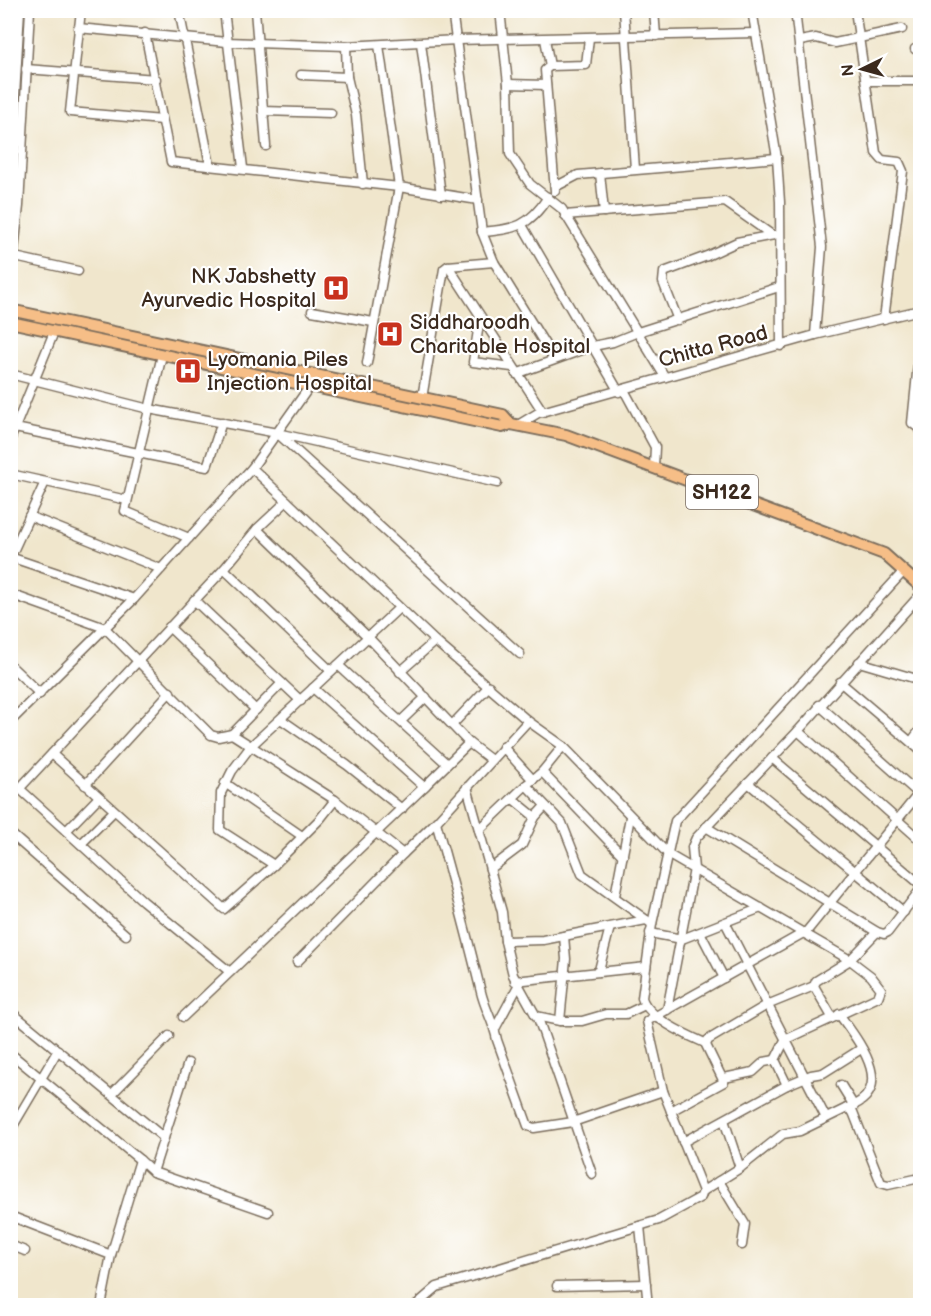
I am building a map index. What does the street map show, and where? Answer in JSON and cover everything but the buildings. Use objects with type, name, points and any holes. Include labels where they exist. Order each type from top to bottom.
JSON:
[{"type":"main road","points":[[10,310],[503,415],[514,424]]},
{"type":"main road","name":"SH122","points":[[10,322],[502,427],[514,424],[566,435],[654,466],[884,554],[903,572],[919,581]]},
{"type":"street","points":[[10,182],[14,42],[20,10]]},
{"type":"street","points":[[10,287],[15,257],[30,10]]},
{"type":"street","points":[[81,10],[72,72],[70,113],[162,120]]},
{"type":"street","points":[[179,10],[210,165]]},
{"type":"street","points":[[224,10],[243,168]]},
{"type":"street","points":[[255,10],[266,146]]},
{"type":"street","points":[[452,10],[482,232],[494,262],[554,359]]},
{"type":"street","points":[[500,10],[508,84],[509,150],[530,184],[551,199],[565,215],[665,377]]},
{"type":"street","points":[[624,10],[635,170]]},
{"type":"street","points":[[654,10],[656,36]]},
{"type":"street","points":[[752,10],[777,158],[776,235],[781,346]]},
{"type":"street","points":[[795,10],[822,247],[815,335]]},
{"type":"street","points":[[855,10],[876,153],[882,160],[899,162],[903,171],[885,319]]},
{"type":"street","points":[[78,28],[227,42],[346,46],[457,40],[627,38],[755,33]]},
{"type":"street","points":[[800,40],[816,38],[835,43],[902,29]]},
{"type":"street","points":[[145,33],[171,162],[243,168],[399,187],[478,200]]},
{"type":"street","points":[[482,232],[522,225],[551,199],[555,188],[545,70],[550,66],[586,65],[589,38]]},
{"type":"street","points":[[545,39],[550,66]]},
{"type":"street","points":[[421,43],[441,195]]},
{"type":"street","points":[[367,363],[399,187],[379,45]]},
{"type":"street","points":[[346,46],[347,77],[356,115],[363,184]]},
{"type":"street","points":[[26,69],[156,79]]},
{"type":"street","points":[[301,75],[347,77]]},
{"type":"street","points":[[866,81],[921,81]]},
{"type":"street","points":[[508,84],[546,85]]},
{"type":"street","points":[[263,111],[331,113]]},
{"type":"street","points":[[555,188],[578,175],[777,158]]},
{"type":"street","points":[[600,173],[604,212]]},
{"type":"street","points":[[565,215],[725,202],[776,235]]},
{"type":"street","points":[[522,225],[655,447],[654,466]]},
{"type":"street","points":[[678,320],[663,282],[664,272],[737,242],[776,235]]},
{"type":"street","points":[[15,257],[78,271]]},
{"type":"street","points":[[422,398],[443,272],[448,266],[494,262]]},
{"type":"street","points":[[448,266],[514,371],[543,411]]},
{"type":"street","points":[[480,318],[473,362],[514,371],[613,342],[779,287]]},
{"type":"street","name":"Chitta Road","points":[[514,424],[543,411],[815,335],[921,310]]},
{"type":"street","points":[[312,311],[374,322]]},
{"type":"street","points":[[10,440],[54,332]]},
{"type":"street","points":[[921,344],[912,423],[921,429]]},
{"type":"street","points":[[162,354],[125,511],[189,538]]},
{"type":"street","points":[[10,374],[149,409],[277,433],[497,483]]},
{"type":"street","points":[[11,722],[134,600],[252,468],[317,376]]},
{"type":"street","points":[[15,428],[207,467],[222,422]]},
{"type":"street","points":[[277,433],[520,654]]},
{"type":"street","points":[[252,468],[435,641],[528,721],[563,746],[669,855],[850,960],[872,976],[881,994],[785,1040],[776,1060],[787,1085]]},
{"type":"street","points":[[10,474],[128,500]]},
{"type":"street","points":[[45,482],[11,557],[134,600]]},
{"type":"street","points":[[19,789],[224,569],[256,529],[287,501]]},
{"type":"street","points":[[29,516],[161,569]]},
{"type":"street","points":[[256,529],[368,637],[469,743],[490,759]]},
{"type":"street","points":[[224,569],[334,668],[401,721],[447,764]]},
{"type":"street","points":[[671,1111],[722,1085],[724,1078],[705,1043],[674,1029],[645,1005],[642,998],[649,926],[669,855],[673,828],[679,816],[903,572]]},
{"type":"street","points":[[10,594],[105,628],[211,735],[216,737],[232,734],[282,683]]},
{"type":"street","points":[[667,1010],[694,869],[694,842],[921,595]]},
{"type":"street","points":[[194,600],[301,701]]},
{"type":"street","points":[[274,865],[220,830],[219,804],[225,783],[251,746],[282,720],[399,608]]},
{"type":"street","points":[[169,627],[256,710]]},
{"type":"street","points":[[400,672],[435,641]]},
{"type":"street","points":[[859,662],[921,680]]},
{"type":"street","points":[[10,665],[40,694]]},
{"type":"street","points":[[840,682],[921,750]]},
{"type":"street","points":[[452,725],[489,686]]},
{"type":"street","points":[[313,688],[424,787],[426,785]]},
{"type":"street","points":[[85,785],[170,692]]},
{"type":"street","points":[[401,721],[426,697]]},
{"type":"street","points":[[703,1191],[663,1091],[647,1021],[804,933],[920,794],[819,705]]},
{"type":"street","points":[[282,720],[347,765],[402,809]]},
{"type":"street","points":[[297,962],[436,822],[490,759],[528,721]]},
{"type":"street","points":[[911,742],[921,729]]},
{"type":"street","points":[[798,731],[921,840]]},
{"type":"street","points":[[232,734],[335,800],[403,854]]},
{"type":"street","points":[[183,1017],[378,833],[469,743]]},
{"type":"street","points":[[479,830],[542,772],[563,746]]},
{"type":"street","points":[[503,747],[545,806],[562,823],[582,874],[615,896],[649,926],[682,939],[701,934],[761,908]]},
{"type":"street","points":[[52,754],[113,812],[224,909],[274,865],[335,800]]},
{"type":"street","points":[[772,758],[921,884]]},
{"type":"street","points":[[542,772],[623,856]]},
{"type":"street","points":[[10,780],[143,901],[230,972]]},
{"type":"street","points":[[225,783],[302,836]]},
{"type":"street","points":[[748,783],[855,874],[904,912]]},
{"type":"street","points":[[468,787],[502,912],[505,941],[516,984],[538,1018],[556,1064],[573,1122],[592,1174]]},
{"type":"street","points":[[66,831],[98,798]]},
{"type":"street","points":[[513,799],[536,817]]},
{"type":"street","points":[[490,869],[522,845],[536,817],[545,806]]},
{"type":"street","points":[[81,844],[113,812]]},
{"type":"street","points":[[615,896],[630,817]]},
{"type":"street","points":[[436,822],[473,954],[481,993],[496,1028],[497,1040],[528,1126],[534,1128],[573,1122],[663,1091]]},
{"type":"street","points":[[706,827],[877,932],[884,934],[888,932],[921,890]]},
{"type":"street","points":[[10,833],[126,935]]},
{"type":"street","points":[[726,924],[826,1118]]},
{"type":"street","points":[[505,941],[564,936],[610,927],[649,926]]},
{"type":"street","points":[[599,970],[610,927]]},
{"type":"street","points":[[705,1043],[767,1005],[814,986],[816,981],[850,960],[877,932]]},
{"type":"street","points":[[701,934],[724,978]]},
{"type":"street","points":[[560,1021],[564,976],[564,936]]},
{"type":"street","points":[[516,984],[599,970],[646,968]]},
{"type":"street","points":[[496,1028],[516,984]]},
{"type":"street","points":[[415,1305],[440,1286],[671,1215],[701,1197],[703,1191],[740,1168],[783,1134],[800,1131],[866,1097],[873,1082],[873,1073],[860,1043],[835,1016],[814,986]]},
{"type":"street","points":[[538,1018],[582,1021],[609,1014],[621,1015],[645,1005]]},
{"type":"street","points":[[10,1011],[164,1138]]},
{"type":"street","points":[[112,1094],[169,1036]]},
{"type":"street","points":[[683,1142],[787,1085],[823,1073],[861,1049]]},
{"type":"street","points":[[10,1131],[40,1076],[58,1050]]},
{"type":"street","points":[[10,1053],[153,1172],[268,1212]]},
{"type":"street","points":[[724,1078],[753,1072],[762,1064],[776,1060]]},
{"type":"street","points":[[153,1172],[188,1063]]},
{"type":"street","points":[[841,1084],[881,1183],[888,1185],[921,1179]]},
{"type":"street","points":[[724,1119],[740,1168]]},
{"type":"street","points":[[101,1305],[111,1255],[140,1160]]},
{"type":"street","points":[[719,1181],[745,1224],[742,1245]]},
{"type":"street","points":[[10,1216],[111,1255]]},
{"type":"street","points":[[640,1226],[648,1305]]},
{"type":"street","points":[[10,1245],[25,1251]]},
{"type":"street","points":[[557,1286],[646,1284]]},
{"type":"place","name":"NK Jabshetty Ayurvedic Hospital","points":[[336,288]]},
{"type":"place","name":"Siddharoodh Charitable Hospital","points":[[390,334]]},
{"type":"place","name":"Lyomania Piles Injection Hospital","points":[[188,371]]}]
